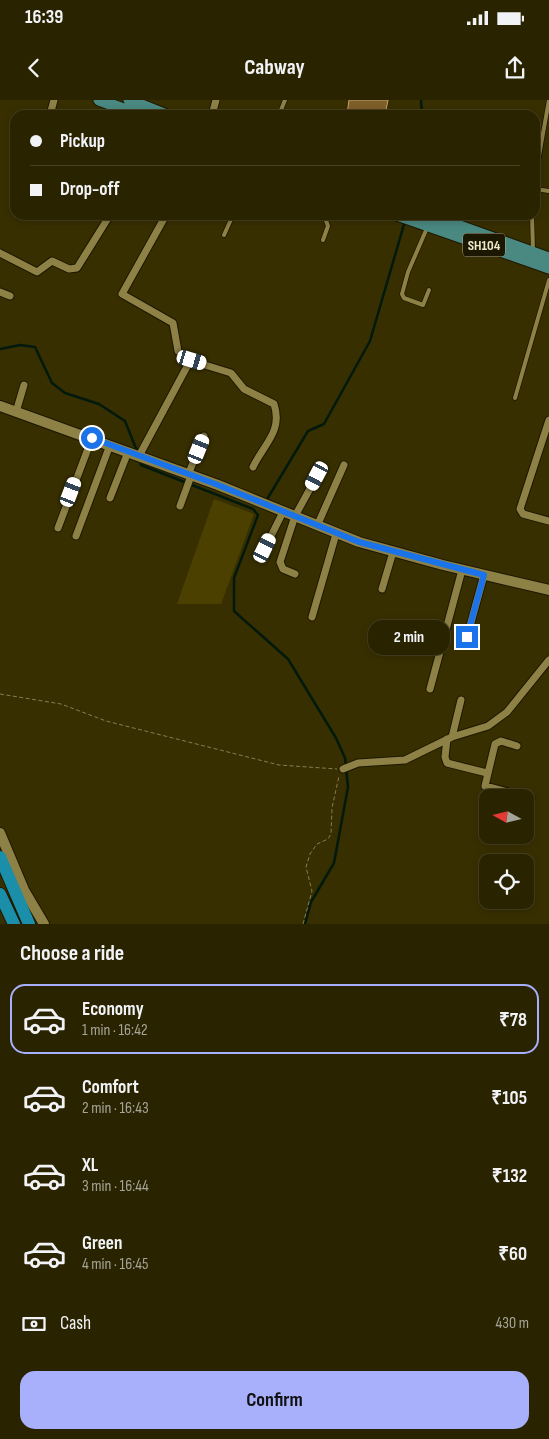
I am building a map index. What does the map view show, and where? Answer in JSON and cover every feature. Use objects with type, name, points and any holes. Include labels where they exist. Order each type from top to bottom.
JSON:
[{"type":"highway","points":[[0,857],[29,924]]},
{"type":"highway","points":[[0,894],[14,924]]},
{"type":"main road","points":[[99,100],[126,110]]},
{"type":"main road","points":[[130,100],[155,110]]},
{"type":"main road","name":"SH104","points":[[427,220],[549,258]]},
{"type":"main road","name":"SH104","points":[[427,220],[549,268]]},
{"type":"street","points":[[0,253],[36,272],[52,262],[69,269],[77,268],[107,220]]},
{"type":"street","points":[[163,220],[122,294],[173,323],[178,351]]},
{"type":"street","points":[[0,292],[10,296]]},
{"type":"street","points":[[110,498],[134,454],[192,360],[231,374],[244,389],[274,404],[278,421],[276,430],[252,467]]},
{"type":"street","points":[[16,412],[24,385]]},
{"type":"street","points":[[0,406],[92,438],[295,516],[336,534],[393,552],[549,590]]},
{"type":"street","points":[[549,420],[520,509],[523,514],[549,521]]},
{"type":"street","points":[[180,506],[189,475],[204,436]]},
{"type":"street","points":[[58,528],[92,438]]},
{"type":"street","points":[[76,536],[110,445]]},
{"type":"street","points":[[316,526],[344,465]]},
{"type":"street","points":[[295,574],[283,569],[280,562],[295,516],[317,476]]},
{"type":"street","points":[[265,548],[283,512]]},
{"type":"street","points":[[312,617],[336,534]]},
{"type":"street","points":[[382,589],[393,552]]},
{"type":"street","points":[[430,689],[462,570]]},
{"type":"street","points":[[467,637],[484,575]]},
{"type":"street","points":[[343,769],[358,763],[405,760],[450,738],[498,721],[549,660]]},
{"type":"street","points":[[461,700],[445,758],[447,763],[487,774]]},
{"type":"street","points":[[490,789],[486,788],[484,783],[498,742],[517,746]]},
{"type":"street","points":[[0,833],[24,890],[44,924]]},
{"type":"lane","points":[[540,155],[549,100]]},
{"type":"lane","points":[[224,235],[231,220]]},
{"type":"lane","points":[[323,240],[328,226],[326,220]]},
{"type":"lane","points":[[427,220],[402,294],[404,298],[423,305],[429,290]]},
{"type":"lane","points":[[532,220],[533,252]]},
{"type":"lane","points":[[515,398],[549,280]]},
{"type":"path","points":[[0,694],[61,704],[106,722],[279,765],[343,769],[336,783],[331,834],[313,848],[306,867],[312,891],[303,924]]},
{"type":"shaded area","points":[[214,499],[254,514],[221,604],[177,604]]},
{"type":"building","points":[[349,100],[388,100],[386,110],[348,110]]},
{"type":"waterway","points":[[421,100],[422,110]]},
{"type":"waterway","points":[[266,501],[308,431],[324,424],[370,341],[405,221]]},
{"type":"waterway","points":[[0,349],[20,345],[35,347],[52,383],[65,393],[99,404],[125,421],[137,451]]},
{"type":"waterway","points":[[140,461],[141,465],[253,509],[258,515],[234,578],[234,611],[288,659],[336,738],[345,758],[348,787],[334,863],[311,902],[305,924]]},
{"type":"route","points":[[92,438],[218,485],[359,542],[484,575],[467,637]]}]
